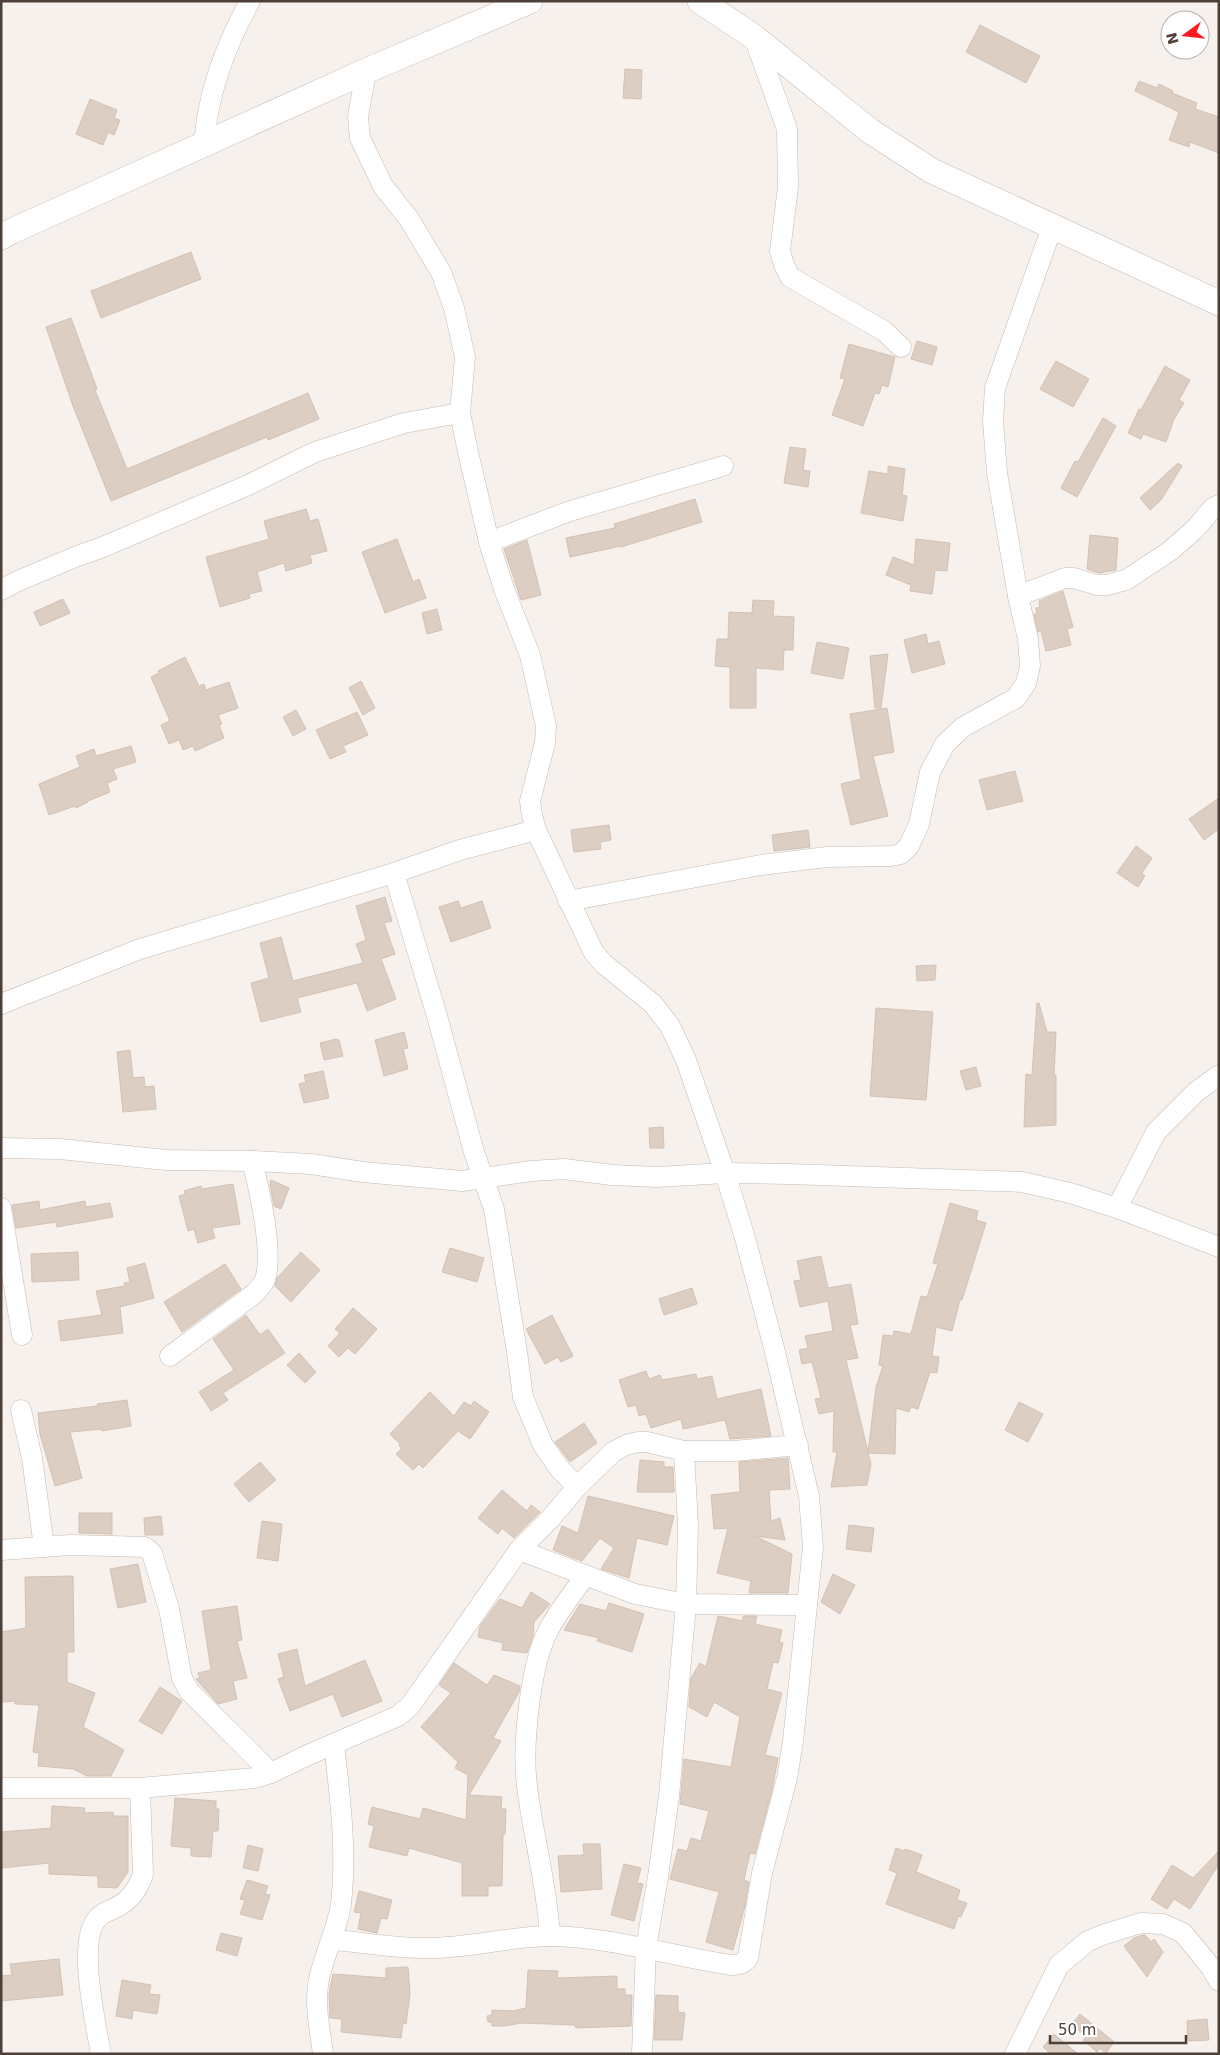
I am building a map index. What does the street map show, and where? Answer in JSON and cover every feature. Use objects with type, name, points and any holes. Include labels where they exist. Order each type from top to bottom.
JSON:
[{"type":"street","points":[[204,144],[206,118],[213,85],[234,31],[250,1]]},
{"type":"street","points":[[1,237],[366,71],[530,1]]},
{"type":"street","points":[[700,1],[754,37],[870,130],[932,171],[1219,303]]},
{"type":"street","points":[[754,37],[787,129],[788,187],[780,251],[784,265],[790,277],[884,331],[901,347]]},
{"type":"street","points":[[332,1940],[400,1948],[430,1948],[460,1947],[550,1936],[646,1948],[731,1965],[739,1965],[748,1958],[762,1874],[786,1778],[792,1741],[812,1547],[808,1496],[798,1445],[748,1247],[686,1060],[670,1026],[653,1004],[604,964],[594,953],[536,830],[530,801],[546,743],[546,726],[530,655],[504,589],[489,542],[460,413],[465,357],[454,308],[441,272],[409,219],[383,186],[360,138],[358,117],[366,71]]},
{"type":"street","points":[[568,901],[761,865],[827,857],[891,856],[900,854],[909,846],[919,824],[930,772],[945,744],[963,727],[1016,698],[1026,683],[1030,657],[997,473],[994,421],[995,388],[1052,227]]},
{"type":"street","points":[[1,590],[18,581],[246,486],[315,452],[404,423],[460,413]]},
{"type":"street","points":[[489,542],[570,511],[723,466]]},
{"type":"street","points":[[1018,596],[1065,578],[1074,578],[1097,585],[1107,585],[1126,580],[1170,551],[1195,529],[1213,508],[1219,505]]},
{"type":"street","points":[[1,1004],[140,949],[394,873],[460,850],[536,830]]},
{"type":"street","points":[[394,873],[437,1016],[474,1152],[494,1209],[523,1397],[534,1427],[543,1444],[559,1468],[577,1487]]},
{"type":"street","points":[[1118,1208],[1156,1132],[1196,1092],[1219,1075]]},
{"type":"street","points":[[1,1148],[60,1149],[166,1160],[311,1164],[363,1172],[462,1181],[531,1171],[564,1169],[612,1175],[657,1177],[725,1174],[1022,1182],[1070,1193],[1118,1208],[1219,1247]]},
{"type":"street","points":[[170,1356],[254,1294],[264,1281],[266,1241],[252,1161]]},
{"type":"street","points":[[1,1208],[22,1335]]},
{"type":"street","points":[[21,1410],[34,1467],[44,1547]]},
{"type":"street","points":[[1,1788],[140,1788],[232,1781],[255,1778],[272,1773],[398,1716],[410,1706],[519,1550],[550,1519],[577,1487],[613,1452],[626,1445],[638,1442],[647,1442],[684,1451],[734,1451],[798,1445]]},
{"type":"street","points":[[642,2054],[646,1948],[669,1796],[686,1604],[688,1526],[684,1451]]},
{"type":"street","points":[[1,1550],[70,1545],[145,1547],[152,1553],[169,1609],[182,1678],[188,1691],[272,1773]]},
{"type":"street","points":[[519,1550],[635,1594],[686,1604],[807,1605]]},
{"type":"street","points":[[550,1936],[548,1903],[527,1786],[525,1748],[539,1657],[548,1630],[564,1604],[586,1575]]},
{"type":"street","points":[[323,2054],[317,2006],[318,1985],[340,1906],[344,1866],[341,1802],[334,1744]]},
{"type":"street","points":[[98,2054],[101,2054],[90,1992],[88,1946],[92,1927],[97,1918],[123,1904],[139,1887],[143,1874],[140,1788]]},
{"type":"street","points":[[1014,2054],[1059,1965],[1088,1941],[1105,1934],[1141,1923],[1163,1924],[1183,1933],[1210,1966],[1219,1981]]},
{"type":"building","points":[[980,25],[1040,56],[1026,83],[966,52]]},
{"type":"building","points":[[625,69],[642,70],[641,99],[623,98]]},
{"type":"building","points":[[1139,81],[1157,88],[1159,84],[1173,91],[1172,93],[1197,103],[1195,109],[1219,117],[1219,153],[1190,142],[1189,147],[1169,140],[1179,112],[1135,91]]},
{"type":"building","points":[[90,99],[117,110],[114,118],[120,120],[114,135],[108,132],[103,145],[76,134]]},
{"type":"building","points":[[191,252],[201,279],[101,318],[91,291]]},
{"type":"building","points":[[71,318],[97,389],[95,390],[127,469],[308,393],[319,419],[268,440],[267,437],[111,501],[73,406],[46,327]]},
{"type":"building","points":[[917,341],[937,347],[932,365],[911,359]]},
{"type":"building","points":[[849,344],[895,357],[888,387],[882,385],[879,394],[875,393],[863,426],[832,415],[845,379],[840,378]]},
{"type":"building","points":[[1056,361],[1089,379],[1073,407],[1040,389]]},
{"type":"building","points":[[1165,366],[1190,380],[1179,400],[1184,403],[1174,419],[1166,442],[1143,434],[1141,439],[1128,433],[1139,409],[1141,410]]},
{"type":"building","points":[[1103,418],[1116,426],[1077,497],[1061,488],[1075,461],[1078,462]]},
{"type":"building","points":[[790,447],[806,449],[803,470],[810,471],[808,487],[784,483]]},
{"type":"building","points":[[1178,463],[1182,466],[1161,500],[1150,510],[1140,498]]},
{"type":"building","points":[[888,466],[905,469],[902,495],[907,496],[903,521],[861,513],[869,471],[888,474]]},
{"type":"building","points":[[695,499],[702,522],[621,547],[570,557],[566,538],[615,528],[614,524]]},
{"type":"building","points":[[306,509],[310,521],[318,519],[327,551],[310,555],[312,563],[286,571],[284,563],[257,572],[262,591],[249,594],[250,598],[220,607],[206,557],[269,539],[264,521]]},
{"type":"building","points":[[1090,535],[1118,538],[1116,570],[1099,573],[1087,569]]},
{"type":"building","points":[[397,539],[413,582],[419,579],[426,598],[385,613],[362,552]]},
{"type":"building","points":[[916,539],[950,543],[947,571],[935,570],[932,594],[910,591],[911,585],[886,575],[893,557],[914,565]]},
{"type":"building","points":[[527,540],[541,595],[521,600],[504,549]]},
{"type":"building","points":[[1063,591],[1073,627],[1067,629],[1071,645],[1046,651],[1041,631],[1038,632],[1034,614],[1037,614],[1036,608],[1040,607],[1039,601]]},
{"type":"building","points":[[63,599],[70,613],[40,626],[34,612]]},
{"type":"building","points":[[753,600],[774,601],[773,616],[794,617],[793,650],[784,650],[783,670],[756,668],[756,708],[730,708],[730,667],[715,666],[717,639],[728,639],[729,612],[752,613]]},
{"type":"building","points":[[437,609],[442,630],[427,634],[422,613]]},
{"type":"building","points":[[926,634],[928,644],[939,641],[945,664],[912,673],[904,640]]},
{"type":"building","points":[[817,642],[849,648],[843,679],[811,673]]},
{"type":"building","points":[[888,654],[881,708],[875,708],[870,656]]},
{"type":"building","points":[[185,657],[199,686],[204,684],[206,690],[229,682],[238,708],[218,715],[222,724],[219,725],[224,738],[195,751],[193,746],[183,750],[179,740],[169,744],[161,725],[170,721],[151,677],[159,673],[158,671]]},
{"type":"building","points":[[361,681],[375,708],[363,715],[349,688]]},
{"type":"building","points":[[887,708],[894,752],[873,756],[888,816],[851,825],[841,784],[861,779],[850,714]]},
{"type":"building","points":[[296,710],[306,729],[293,736],[283,717]]},
{"type":"building","points":[[357,712],[368,735],[343,746],[346,752],[330,759],[316,730]]},
{"type":"building","points":[[131,746],[136,762],[113,769],[117,779],[107,783],[110,792],[76,808],[75,806],[49,815],[39,784],[80,767],[76,756],[94,749],[96,756]]},
{"type":"building","points":[[1015,771],[1023,801],[987,810],[979,780]]},
{"type":"building","points":[[1219,798],[1219,829],[1204,840],[1189,819]]},
{"type":"building","points":[[609,825],[611,840],[600,842],[601,849],[574,852],[571,830]]},
{"type":"building","points":[[808,830],[810,847],[774,851],[772,835]]},
{"type":"building","points":[[1136,846],[1152,858],[1142,873],[1145,876],[1138,887],[1117,873]]},
{"type":"building","points":[[385,897],[392,921],[384,923],[395,954],[381,959],[396,999],[367,1011],[357,983],[297,998],[301,1012],[261,1022],[251,983],[269,978],[260,943],[281,937],[293,981],[363,963],[356,944],[366,940],[356,906]]},
{"type":"building","points":[[458,901],[461,908],[482,901],[491,928],[451,942],[439,907]]},
{"type":"building","points":[[936,965],[935,980],[917,981],[916,966]]},
{"type":"building","points":[[1037,1003],[1039,1003],[1047,1032],[1056,1032],[1054,1075],[1056,1075],[1056,1125],[1024,1127],[1026,1074],[1032,1075]]},
{"type":"building","points":[[876,1008],[933,1012],[926,1100],[870,1096]]},
{"type":"building","points":[[404,1032],[408,1048],[403,1049],[408,1069],[384,1076],[375,1040]]},
{"type":"building","points":[[339,1040],[343,1056],[324,1060],[320,1043]]},
{"type":"building","points":[[130,1050],[133,1078],[144,1077],[145,1087],[154,1086],[156,1109],[123,1112],[117,1052]]},
{"type":"building","points":[[976,1067],[981,1086],[966,1090],[960,1071]]},
{"type":"building","points":[[323,1071],[329,1098],[304,1103],[299,1084],[306,1082],[304,1075]]},
{"type":"building","points":[[663,1127],[664,1148],[650,1148],[649,1128]]},
{"type":"building","points":[[271,1180],[289,1188],[281,1209],[274,1206]]},
{"type":"building","points":[[233,1184],[240,1224],[212,1228],[215,1238],[198,1243],[194,1229],[188,1231],[179,1196],[185,1194],[184,1191],[201,1186],[202,1189]]},
{"type":"building","points":[[39,1201],[40,1210],[85,1201],[86,1207],[110,1203],[113,1217],[57,1227],[56,1222],[16,1228],[12,1205]]},
{"type":"building","points":[[950,1203],[978,1211],[976,1220],[986,1223],[962,1300],[960,1300],[952,1331],[936,1327],[932,1356],[939,1357],[937,1373],[930,1372],[918,1409],[911,1407],[909,1412],[896,1408],[895,1454],[868,1453],[871,1464],[867,1485],[831,1487],[837,1452],[833,1452],[834,1411],[819,1414],[815,1399],[821,1398],[812,1362],[802,1364],[799,1350],[808,1348],[805,1336],[833,1331],[828,1301],[800,1307],[794,1281],[801,1280],[797,1261],[821,1256],[828,1288],[851,1284],[858,1324],[850,1325],[858,1358],[846,1360],[868,1452],[876,1387],[883,1366],[879,1365],[883,1335],[893,1336],[894,1331],[911,1334],[921,1296],[927,1297],[938,1264],[933,1263]]},
{"type":"building","points":[[450,1248],[484,1258],[477,1282],[442,1272]]},
{"type":"building","points":[[78,1252],[79,1280],[32,1282],[31,1254]]},
{"type":"building","points":[[301,1252],[320,1270],[291,1302],[275,1286],[277,1278]]},
{"type":"building","points":[[145,1263],[154,1298],[120,1307],[123,1333],[61,1341],[58,1321],[102,1315],[96,1291],[125,1286],[124,1283],[130,1282],[127,1268]]},
{"type":"building","points":[[225,1264],[241,1289],[182,1332],[164,1302]]},
{"type":"building","points":[[692,1288],[697,1304],[664,1315],[659,1299]]},
{"type":"building","points":[[353,1308],[377,1329],[355,1354],[348,1348],[339,1357],[328,1346],[340,1333],[335,1329]]},
{"type":"building","points":[[246,1315],[260,1335],[268,1329],[285,1353],[223,1393],[228,1400],[211,1411],[199,1392],[234,1370],[213,1339]]},
{"type":"building","points":[[552,1315],[573,1356],[561,1362],[558,1357],[545,1364],[526,1329]]},
{"type":"building","points":[[299,1353],[316,1372],[305,1383],[287,1365]]},
{"type":"building","points":[[646,1371],[649,1379],[660,1375],[662,1380],[696,1374],[697,1379],[712,1376],[717,1399],[761,1389],[771,1436],[730,1439],[725,1420],[683,1429],[681,1419],[651,1428],[646,1414],[639,1416],[636,1405],[628,1407],[619,1380]]},
{"type":"building","points":[[430,1392],[454,1416],[464,1402],[471,1406],[474,1401],[489,1412],[470,1439],[458,1431],[423,1468],[419,1464],[413,1470],[396,1454],[402,1448],[390,1434]]},
{"type":"building","points":[[127,1400],[131,1426],[102,1431],[102,1429],[70,1432],[82,1478],[55,1486],[40,1434],[38,1413],[98,1406],[97,1404]]},
{"type":"building","points":[[1019,1402],[1043,1414],[1028,1442],[1005,1430]]},
{"type":"building","points":[[584,1423],[597,1443],[570,1462],[555,1442]]},
{"type":"building","points":[[788,1458],[790,1489],[769,1490],[771,1521],[780,1518],[785,1540],[755,1536],[792,1554],[788,1593],[749,1593],[751,1581],[717,1573],[728,1528],[714,1529],[711,1495],[740,1492],[739,1462]]},
{"type":"building","points":[[640,1460],[664,1462],[664,1467],[673,1467],[674,1492],[637,1492]]},
{"type":"building","points":[[260,1462],[276,1480],[249,1502],[234,1484]]},
{"type":"building","points":[[502,1490],[527,1511],[531,1505],[540,1512],[514,1538],[502,1528],[498,1534],[478,1518]]},
{"type":"building","points":[[588,1496],[674,1516],[667,1545],[637,1538],[629,1578],[601,1569],[614,1548],[600,1538],[582,1561],[553,1550],[562,1526],[578,1533]]},
{"type":"building","points":[[79,1513],[112,1513],[112,1534],[79,1533]]},
{"type":"building","points":[[161,1516],[163,1535],[145,1535],[144,1518]]},
{"type":"building","points":[[262,1521],[282,1524],[278,1561],[257,1558]]},
{"type":"building","points":[[849,1525],[874,1528],[871,1552],[846,1549]]},
{"type":"building","points":[[138,1564],[146,1602],[118,1608],[110,1569]]},
{"type":"building","points":[[833,1574],[855,1585],[840,1614],[821,1602]]},
{"type":"building","points":[[73,1576],[74,1652],[67,1652],[67,1682],[95,1693],[83,1727],[124,1750],[111,1776],[87,1776],[73,1769],[38,1766],[39,1753],[33,1752],[39,1705],[15,1704],[15,1701],[1,1702],[1,1632],[26,1628],[25,1577]]},
{"type":"building","points":[[531,1592],[550,1604],[534,1622],[533,1636],[527,1653],[502,1650],[503,1643],[478,1637],[480,1626],[500,1599],[522,1608]]},
{"type":"building","points":[[609,1603],[644,1614],[632,1652],[597,1641],[599,1638],[564,1630],[580,1604],[606,1611]]},
{"type":"building","points":[[237,1606],[242,1640],[237,1641],[247,1678],[233,1681],[237,1699],[218,1704],[196,1679],[200,1678],[198,1673],[211,1670],[202,1611]]},
{"type":"building","points":[[718,1616],[743,1621],[743,1616],[757,1616],[755,1624],[782,1630],[779,1642],[783,1643],[778,1663],[773,1662],[767,1689],[782,1693],[765,1755],[778,1758],[772,1790],[755,1854],[750,1853],[744,1880],[749,1882],[745,1906],[733,1950],[706,1942],[719,1892],[670,1879],[678,1849],[687,1851],[691,1838],[701,1841],[709,1811],[680,1804],[684,1759],[731,1767],[740,1717],[714,1702],[707,1717],[689,1707],[691,1678],[700,1663],[706,1667]]},
{"type":"building","points":[[297,1649],[305,1686],[365,1660],[382,1701],[342,1717],[333,1694],[290,1711],[278,1679],[284,1677],[278,1654]]},
{"type":"building","points":[[454,1663],[487,1685],[494,1675],[520,1686],[519,1692],[493,1738],[501,1741],[469,1795],[502,1797],[501,1809],[506,1809],[505,1834],[503,1834],[502,1886],[488,1886],[488,1896],[462,1896],[462,1863],[409,1848],[407,1856],[369,1847],[374,1826],[368,1824],[372,1807],[420,1819],[423,1808],[466,1820],[468,1775],[455,1768],[458,1762],[421,1727],[451,1693],[439,1685]]},
{"type":"building","points":[[160,1687],[182,1701],[162,1734],[139,1721]]},
{"type":"building","points":[[175,1798],[216,1801],[216,1809],[219,1809],[218,1831],[213,1831],[211,1857],[191,1856],[191,1848],[171,1846]]},
{"type":"building","points":[[52,1806],[85,1808],[84,1813],[113,1812],[113,1816],[128,1816],[128,1872],[117,1888],[98,1887],[98,1876],[49,1874],[49,1863],[1,1868],[1,1832],[51,1828]]},
{"type":"building","points":[[583,1844],[600,1844],[602,1889],[561,1892],[558,1856],[584,1855]]},
{"type":"building","points":[[248,1845],[263,1849],[258,1871],[243,1868]]},
{"type":"building","points":[[896,1848],[922,1855],[916,1872],[960,1890],[957,1900],[967,1903],[961,1917],[958,1916],[954,1929],[886,1904],[897,1873],[889,1870]]},
{"type":"building","points":[[1218,1852],[1219,1864],[1190,1909],[1174,1899],[1167,1909],[1151,1899],[1172,1865],[1193,1878]]},
{"type":"building","points":[[624,1864],[641,1868],[637,1883],[643,1884],[634,1921],[611,1915]]},
{"type":"building","points":[[247,1880],[268,1886],[265,1894],[270,1895],[262,1920],[240,1914],[245,1900],[240,1899]]},
{"type":"building","points":[[359,1891],[392,1900],[387,1919],[381,1918],[377,1933],[358,1929],[361,1913],[354,1912]]},
{"type":"building","points":[[221,1933],[242,1938],[237,1956],[216,1950]]},
{"type":"building","points":[[1143,1935],[1151,1942],[1154,1939],[1163,1952],[1147,1977],[1124,1946],[1134,1938]]},
{"type":"building","points":[[59,1959],[63,1995],[1,2001],[1,1976],[12,1975],[10,1964]]},
{"type":"building","points":[[408,1967],[410,1994],[406,2024],[403,2023],[401,2038],[341,2032],[342,2019],[330,2018],[329,1994],[333,1974],[386,1978],[386,1968]]},
{"type":"building","points":[[528,1970],[558,1971],[557,1978],[617,1976],[617,1989],[625,1989],[625,1995],[632,1995],[631,2026],[576,2028],[575,2025],[522,2023],[492,2026],[492,2022],[488,2022],[487,2016],[492,2015],[492,2010],[513,2011],[526,2008]]},
{"type":"building","points":[[122,1980],[151,1985],[149,1994],[160,1995],[157,2014],[133,2010],[132,2019],[116,2016]]},
{"type":"building","points":[[656,1995],[678,1996],[678,2012],[685,2013],[682,2040],[654,2040]]},
{"type":"building","points":[[1080,2014],[1114,2042],[1106,2053],[1100,2048],[1097,2052],[1083,2040],[1086,2037],[1072,2024]]},
{"type":"building","points":[[1207,2019],[1209,2040],[1188,2041],[1187,2021]]},
{"type":"building","points":[[1054,2034],[1078,2054],[1051,2054],[1043,2047]]}]
